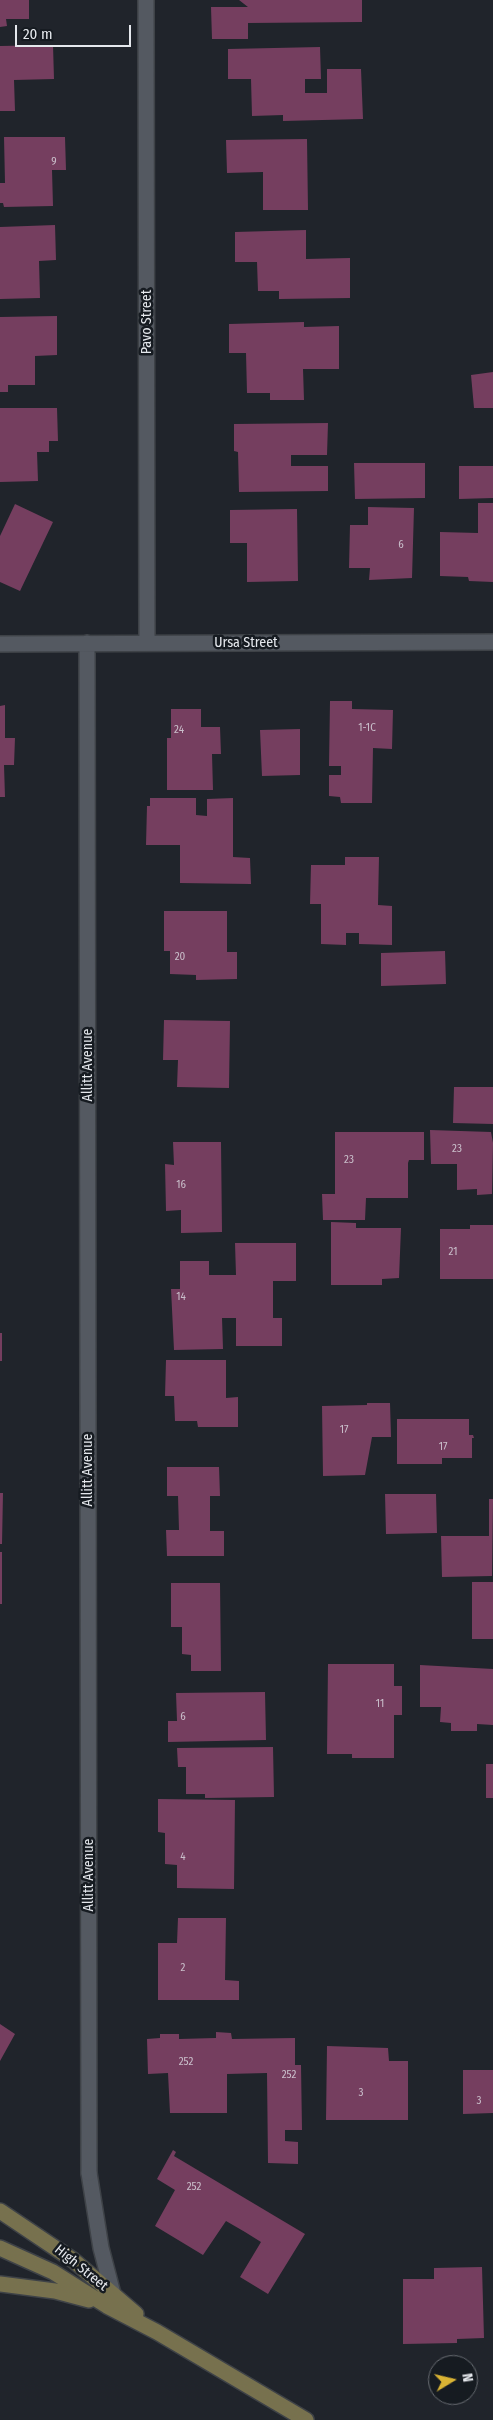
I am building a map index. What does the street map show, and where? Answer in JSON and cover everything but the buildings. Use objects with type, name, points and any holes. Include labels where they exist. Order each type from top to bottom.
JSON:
[{"type":"street","name":"Pavo Street","points":[[146,0],[147,643]]},
{"type":"street","name":"Ursa Street","points":[[0,644],[493,642]]},
{"type":"street","name":"Allitt Avenue","points":[[87,643],[89,2174],[110,2300]]},
{"type":"street","name":"High Street","points":[[0,2211],[73,2260],[110,2300]]},
{"type":"street","name":"High Street","points":[[0,2248],[110,2300],[157,2332],[306,2420]]},
{"type":"street","name":"High Street","points":[[0,2284],[110,2300]]}]
